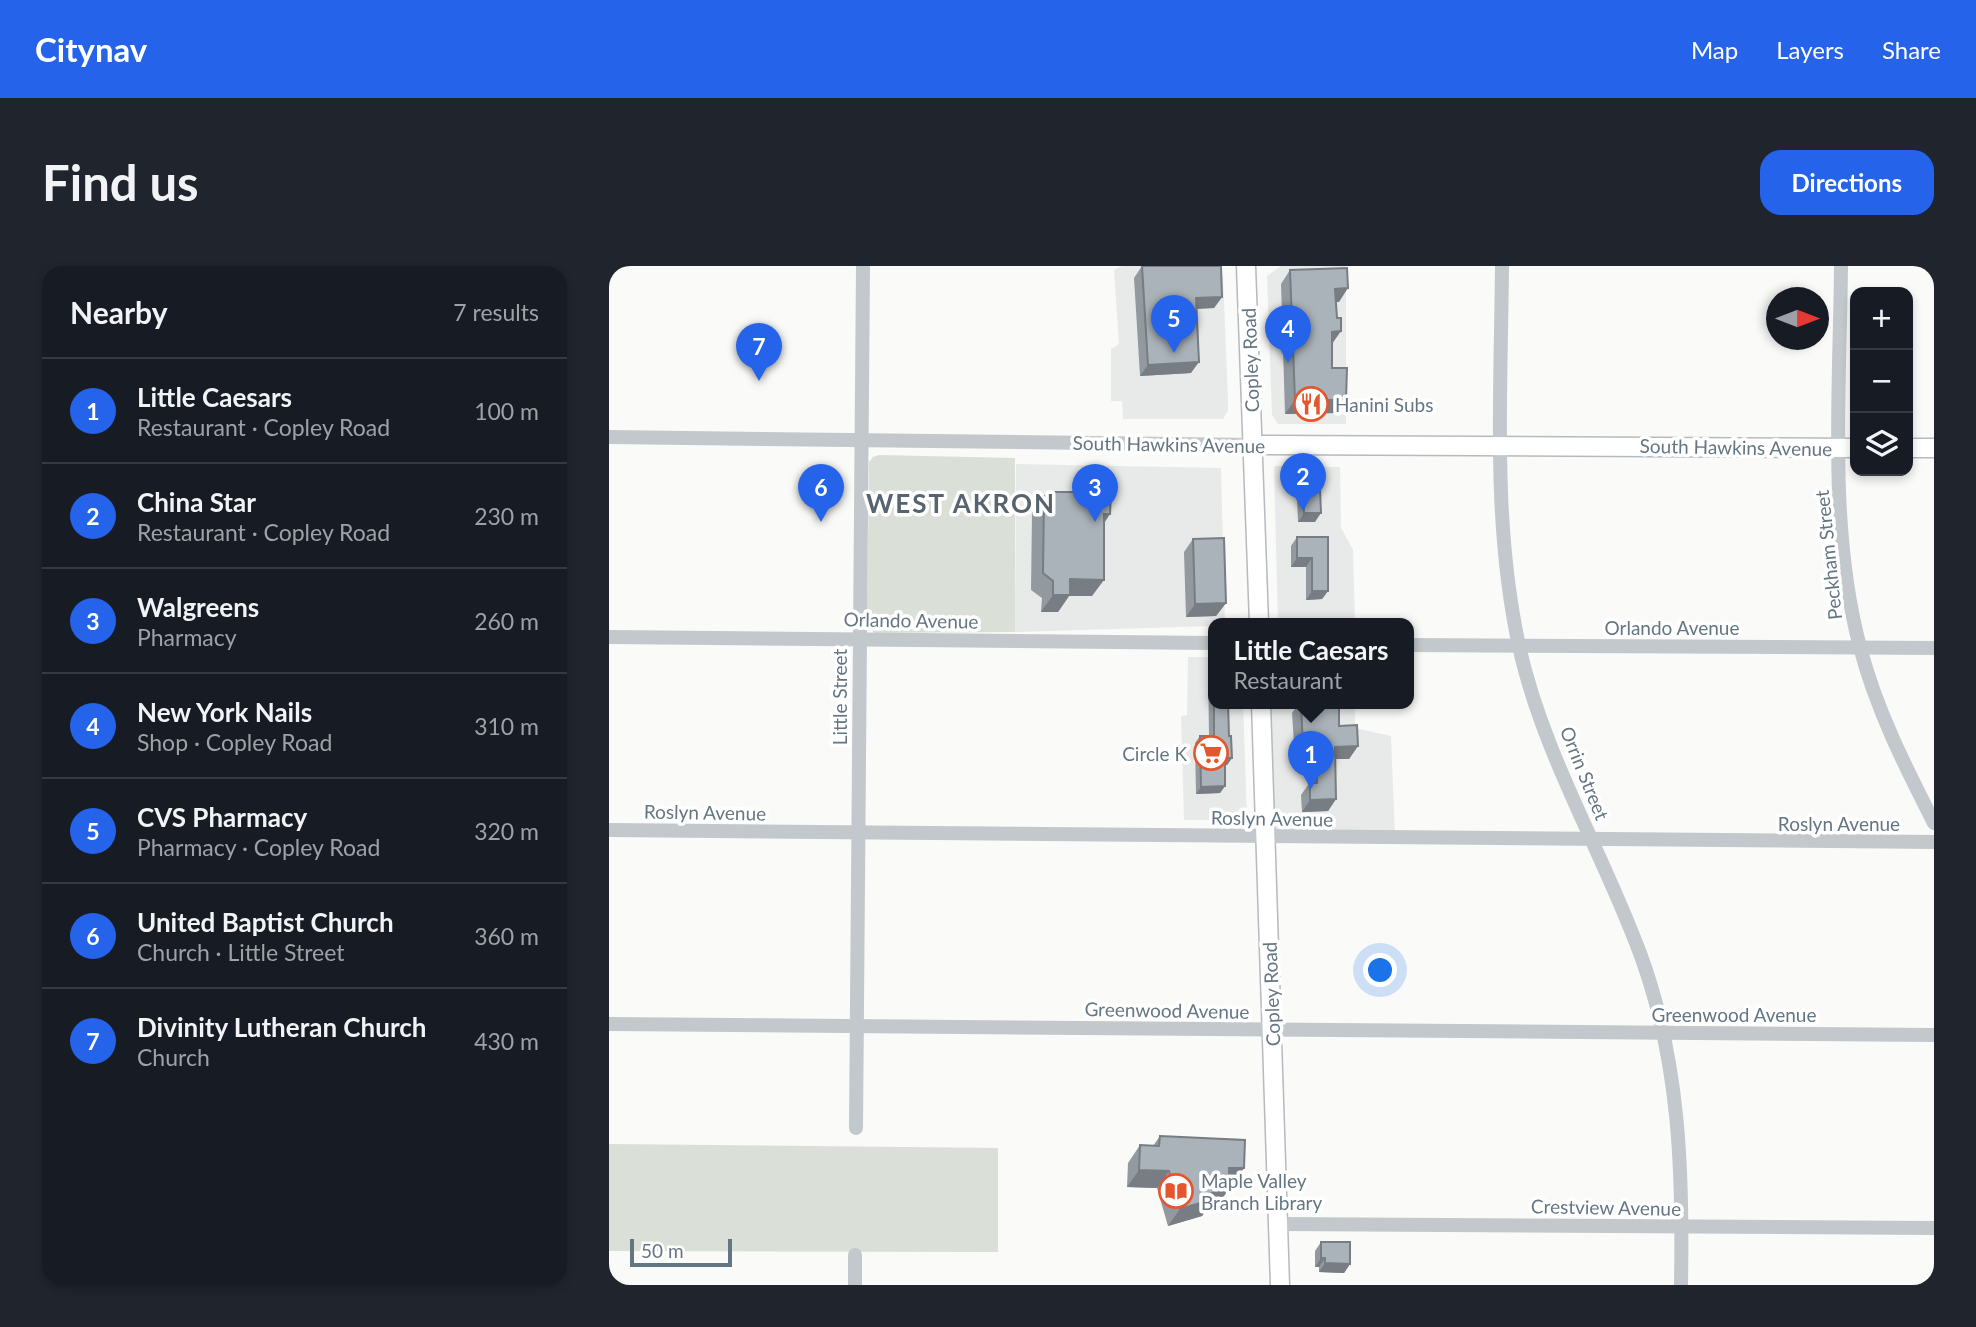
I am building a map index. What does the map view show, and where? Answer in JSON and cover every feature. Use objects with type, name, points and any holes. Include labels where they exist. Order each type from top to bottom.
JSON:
[{"type":"main road","name":"Copley Road","points":[[1247,266],[1259,618]]},
{"type":"main road","name":"South Hawkins Avenue","points":[[1252,445],[1847,448]]},
{"type":"main road","points":[[1913,448],[1934,449]]},
{"type":"main road","name":"Copley Road","points":[[1261,709],[1280,1285]]},
{"type":"street","name":"Little Street","points":[[856,1128],[863,266]]},
{"type":"street","name":"Orrin Street","points":[[1502,266],[1500,446],[1502,525],[1510,598],[1519,646],[1532,692],[1640,954],[1664,1033],[1678,1122],[1681,1285]]},
{"type":"street","name":"Peckham Street","points":[[1841,266],[1847,448],[1842,539],[1848,591],[1860,647],[1887,727],[1934,823]]},
{"type":"street","name":"South Hawkins Avenue","points":[[609,437],[1252,445]]},
{"type":"street","name":"Orlando Avenue","points":[[609,636],[1208,643]]},
{"type":"street","name":"Orlando Avenue","points":[[1414,645],[1934,648]]},
{"type":"street","name":"Roslyn Avenue","points":[[609,830],[1934,842]]},
{"type":"street","name":"Greenwood Avenue","points":[[609,1024],[1934,1035]]},
{"type":"street","name":"Crestview Avenue","points":[[1278,1224],[1934,1228]]},
{"type":"street","points":[[855,1255],[855,1285]]},
{"type":"shaded area","points":[[1122,266],[1210,266],[1223,276],[1228,411],[1223,419],[1123,419],[1122,401],[1111,401],[1111,349],[1119,344],[1114,270]]},
{"type":"shaded area","points":[[1281,266],[1346,268],[1346,424],[1278,424],[1272,415],[1267,276]]},
{"type":"shaded area","points":[[879,455],[1015,458],[1015,632],[874,633],[867,623],[869,462]]},
{"type":"shaded area","points":[[1016,464],[1221,468],[1225,618],[1208,618],[1208,626],[1015,632]]},
{"type":"shaded area","points":[[1274,467],[1340,467],[1341,528],[1353,550],[1355,618],[1278,618]]},
{"type":"shaded area","points":[[1188,657],[1208,657],[1208,709],[1243,709],[1247,816],[1244,820],[1184,820],[1181,716],[1187,715]]},
{"type":"shaded area","points":[[1261,709],[1355,709],[1355,728],[1391,736],[1395,838],[1266,837]]},
{"type":"shaded area","points":[[609,1144],[998,1148],[998,1252],[609,1251]]},
{"type":"building","points":[[1142,266],[1221,266],[1222,297],[1196,298],[1199,362],[1148,365]]},
{"type":"building","points":[[1347,268],[1348,288],[1335,289],[1337,318],[1341,318],[1341,331],[1332,332],[1332,368],[1347,368],[1346,400],[1295,400],[1290,270]]},
{"type":"building","points":[[1303,489],[1320,489],[1321,513],[1304,513]]},
{"type":"building","points":[[1049,492],[1111,492],[1110,514],[1104,514],[1104,580],[1070,579],[1070,595],[1053,595],[1053,581],[1043,573],[1044,496],[1049,497]]},
{"type":"building","points":[[1297,537],[1328,537],[1328,591],[1312,591],[1312,558],[1297,558]]},
{"type":"building","points":[[1224,538],[1226,603],[1195,604],[1193,539]]},
{"type":"building","points":[[1214,709],[1228,709],[1232,758],[1225,758],[1225,786],[1201,787],[1200,736],[1214,736]]},
{"type":"building","points":[[1301,709],[1339,709],[1339,726],[1357,725],[1358,746],[1335,747],[1336,799],[1310,800],[1310,783],[1317,783],[1316,747],[1303,747]]},
{"type":"building","points":[[1160,1136],[1245,1140],[1244,1168],[1229,1168],[1229,1189],[1212,1193],[1214,1199],[1180,1209],[1169,1171],[1139,1170],[1140,1145],[1159,1146]]},
{"type":"building","points":[[1321,1242],[1350,1242],[1350,1264],[1325,1263],[1325,1258],[1321,1258]]},
{"type":"place","name":"CVS Pharmacy","points":[[1174,353]]},
{"type":"place","name":"New York Nails","points":[[1288,363]]},
{"type":"place","name":"Divinity Lutheran Church","points":[[759,381]]},
{"type":"place","name":"Hanini Subs","points":[[1311,404]]},
{"type":"place","name":"China Star","points":[[1303,511]]},
{"type":"place","name":"United Baptist Church","points":[[821,522]]},
{"type":"place","name":"Walgreens","points":[[1095,522]]},
{"type":"place","name":"Circle K","points":[[1211,753]]},
{"type":"place","name":"Little Caesars","points":[[1311,789]]},
{"type":"place","name":"Maple Valley Branch Library","points":[[1176,1191]]},
{"type":"district","name":"WEST AKRON","points":[[961,503]]}]
